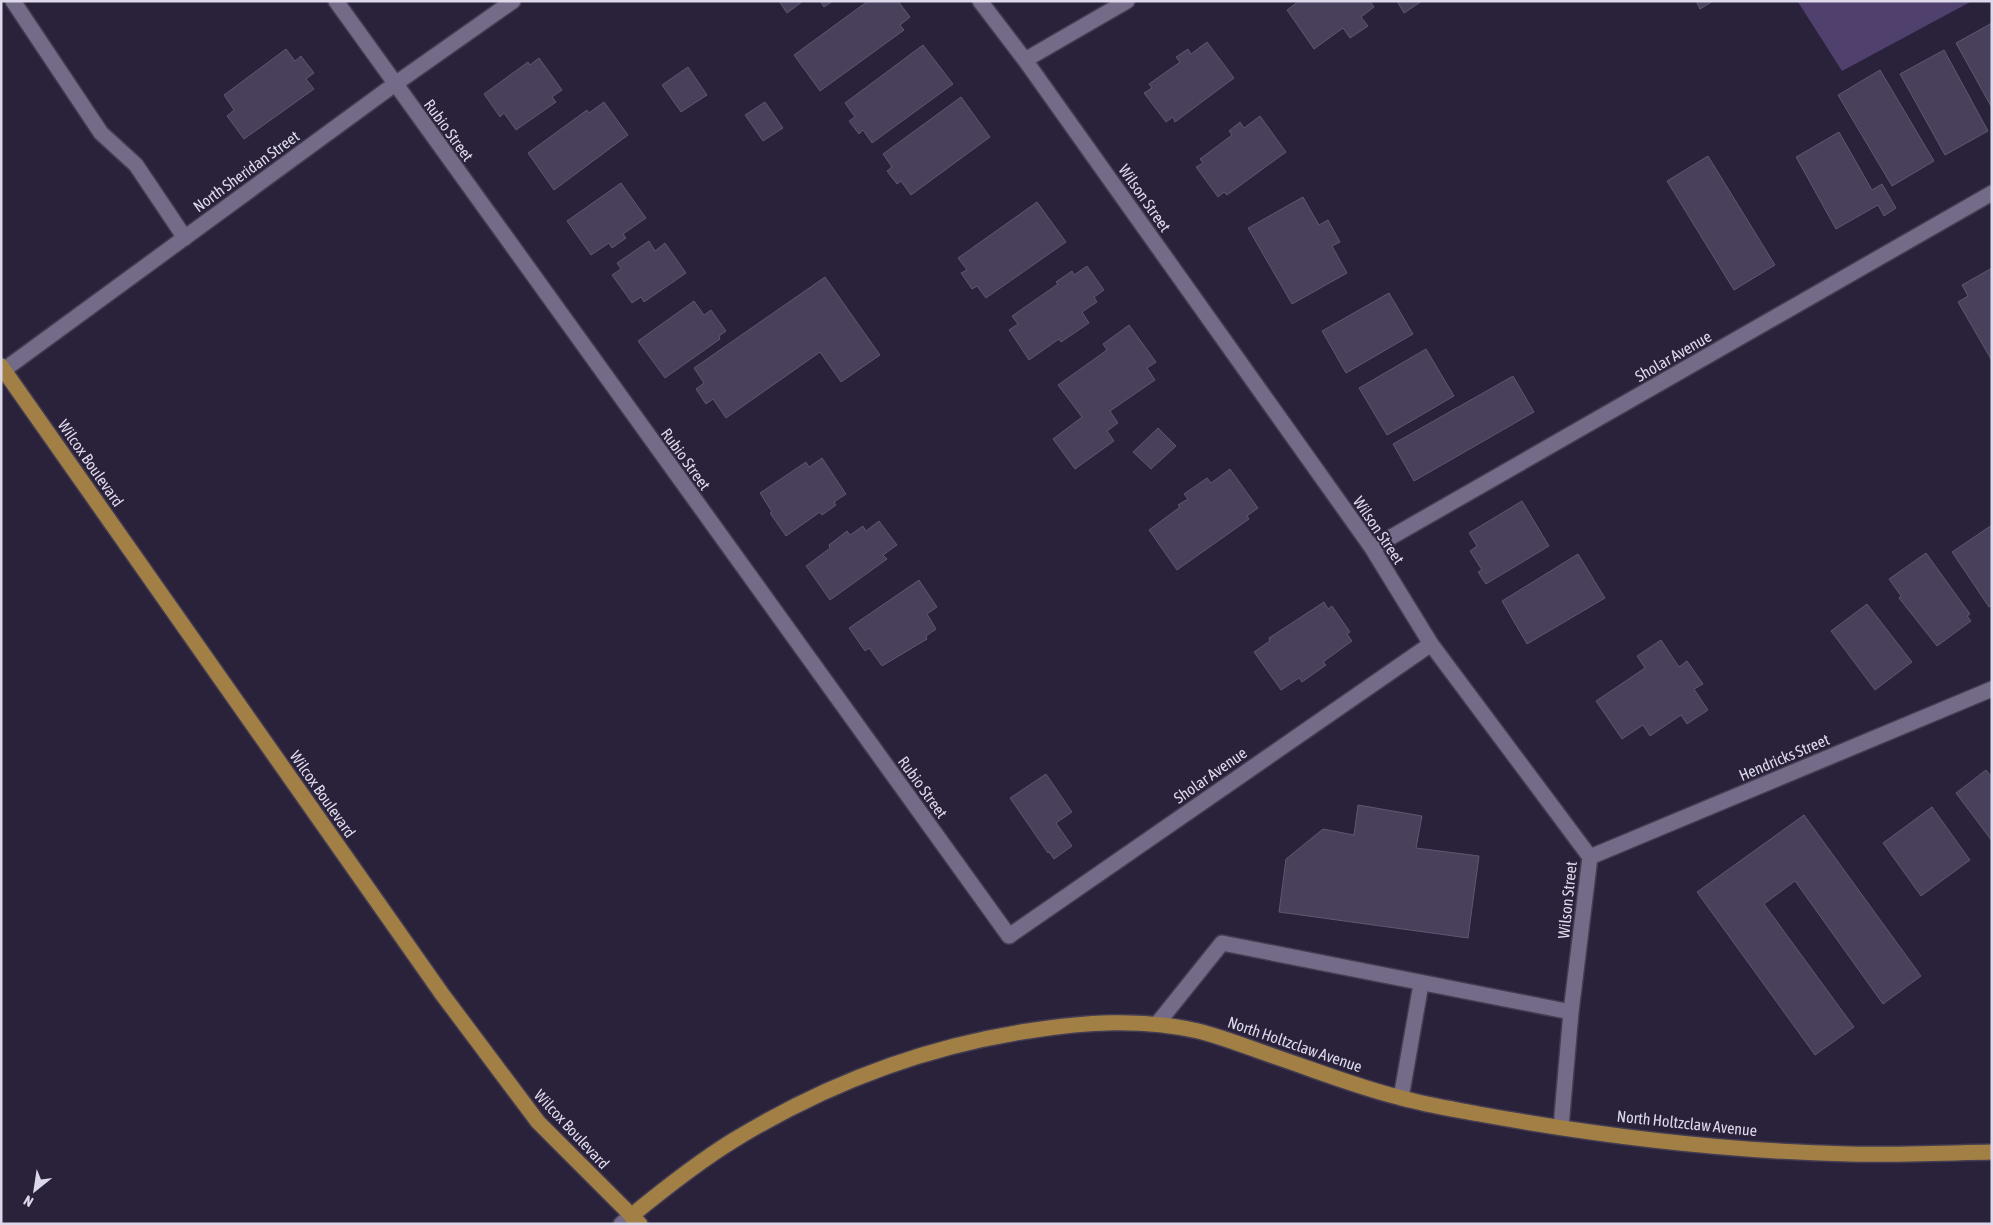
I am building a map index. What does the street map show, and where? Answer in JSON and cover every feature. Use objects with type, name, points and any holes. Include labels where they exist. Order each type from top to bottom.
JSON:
[{"type":"main road","name":"Wilcox Boulevard","points":[[2,369],[442,994],[538,1122],[631,1221]]},
{"type":"main road","name":"North Holtzclaw Avenue","points":[[631,1221],[687,1172],[732,1141],[778,1114],[844,1083],[903,1061],[1003,1035],[1054,1027],[1123,1022],[1157,1024],[1235,1041],[1272,1056],[1401,1098],[1561,1127],[1752,1148],[1848,1154],[1992,1152]]},
{"type":"street","points":[[12,1],[101,133],[136,165],[185,238]]},
{"type":"street","name":"Rubio Street","points":[[336,1],[1009,936]]},
{"type":"street","name":"North Sheridan Street","points":[[2,369],[395,84],[513,1]]},
{"type":"street","name":"Wilson Street","points":[[980,1],[1025,60],[1372,548],[1431,644],[1590,857],[1571,1012],[1561,1127]]},
{"type":"street","points":[[1025,60],[1127,1]]},
{"type":"street","name":"Sholar Avenue","points":[[1372,548],[1992,193]]},
{"type":"street","name":"Sholar Avenue","points":[[1009,936],[1431,644]]},
{"type":"street","name":"Hendricks Street","points":[[1590,857],[1992,689]]},
{"type":"street","points":[[1157,1024],[1222,943],[1421,984],[1571,1012]]},
{"type":"street","points":[[1401,1098],[1421,984]]},
{"type":"shaded area","points":[[1799,1],[1972,1],[1842,71]]},
{"type":"building","points":[[779,1],[803,1],[787,13]]},
{"type":"building","points":[[820,1],[833,1],[824,7]]},
{"type":"building","points":[[868,1],[898,1],[910,17],[900,25],[904,30],[820,91],[794,55]]},
{"type":"building","points":[[1299,1],[1370,1],[1374,7],[1361,17],[1368,26],[1350,38],[1343,28],[1314,49],[1287,10]]},
{"type":"building","points":[[1397,1],[1422,1],[1404,13]]},
{"type":"building","points":[[1696,1],[1713,1],[1700,9]]},
{"type":"building","points":[[1992,23],[1992,108],[1956,43]]},
{"type":"building","points":[[1207,42],[1234,78],[1175,122],[1173,117],[1166,122],[1144,93],[1152,88],[1149,84],[1180,62],[1176,57],[1188,49],[1191,54]]},
{"type":"building","points":[[923,45],[953,84],[872,143],[863,130],[859,134],[849,121],[855,117],[845,103]]},
{"type":"building","points":[[286,49],[295,61],[301,56],[314,73],[306,79],[314,89],[244,139],[227,116],[234,110],[224,95]]},
{"type":"building","points":[[1944,50],[1988,131],[1945,155],[1900,74]]},
{"type":"building","points":[[539,58],[562,90],[552,97],[556,102],[516,130],[504,113],[500,117],[484,94],[528,62],[530,65]]},
{"type":"building","points":[[688,67],[707,95],[681,112],[662,85]]},
{"type":"building","points":[[1880,70],[1934,161],[1892,186],[1838,95]]},
{"type":"building","points":[[961,97],[990,137],[911,195],[901,181],[897,184],[887,171],[892,167],[883,154]]},
{"type":"building","points":[[604,102],[628,135],[554,190],[528,153],[587,110],[589,113]]},
{"type":"building","points":[[765,102],[783,128],[763,141],[745,115]]},
{"type":"building","points":[[1260,116],[1286,152],[1227,195],[1224,192],[1218,197],[1196,167],[1203,163],[1200,159],[1232,135],[1229,131],[1240,122],[1244,128]]},
{"type":"building","points":[[1839,132],[1872,190],[1882,184],[1896,208],[1884,216],[1878,205],[1836,229],[1796,157]]},
{"type":"building","points":[[1708,156],[1775,265],[1734,290],[1667,181]]},
{"type":"building","points":[[621,183],[646,218],[623,234],[626,238],[612,248],[609,243],[591,255],[567,221]]},
{"type":"building","points":[[1303,197],[1319,225],[1328,220],[1340,242],[1332,246],[1347,273],[1292,304],[1248,228]]},
{"type":"building","points":[[1037,202],[1066,242],[986,298],[977,286],[972,289],[961,273],[967,270],[958,258]]},
{"type":"building","points":[[649,241],[655,251],[665,243],[686,273],[644,302],[641,297],[632,303],[612,275],[621,269],[617,263]]},
{"type":"building","points":[[1087,266],[1104,290],[1094,297],[1097,302],[1082,312],[1089,323],[1061,342],[1059,339],[1029,360],[1009,330],[1018,324],[1012,316],[1058,284],[1056,282],[1072,271],[1074,275]]},
{"type":"building","points":[[1992,268],[1991,359],[1958,302],[1968,296],[1962,285]]},
{"type":"building","points":[[825,277],[880,355],[841,382],[820,352],[726,418],[713,399],[706,404],[696,389],[704,383],[694,368]]},
{"type":"building","points":[[1389,293],[1413,334],[1346,373],[1322,331]]},
{"type":"building","points":[[694,301],[704,315],[711,310],[726,331],[719,336],[720,339],[665,378],[638,341]]},
{"type":"building","points":[[1129,325],[1156,362],[1147,368],[1155,380],[1110,411],[1118,423],[1107,431],[1114,441],[1075,469],[1053,439],[1082,417],[1058,385],[1107,350],[1103,344]]},
{"type":"building","points":[[1426,349],[1454,396],[1387,435],[1359,388]]},
{"type":"building","points":[[1513,376],[1534,412],[1414,481],[1393,444]]},
{"type":"building","points":[[1158,428],[1176,446],[1151,469],[1133,452]]},
{"type":"building","points":[[822,458],[846,494],[834,502],[836,505],[822,515],[820,512],[786,536],[770,513],[772,512],[760,493],[806,462],[809,467]]},
{"type":"building","points":[[1230,469],[1258,508],[1247,516],[1249,519],[1177,570],[1149,530],[1180,507],[1178,505],[1188,499],[1184,494],[1207,478],[1211,483]]},
{"type":"building","points":[[1522,501],[1549,546],[1486,584],[1478,572],[1482,570],[1470,551],[1477,546],[1469,533]]},
{"type":"building","points":[[879,521],[897,545],[883,555],[887,559],[830,600],[806,566],[830,548],[829,545],[847,531],[850,535],[863,526],[866,531]]},
{"type":"building","points":[[1992,525],[1992,605],[1989,607],[1952,552]]},
{"type":"building","points":[[1926,553],[1970,614],[1967,616],[1971,621],[1937,646],[1899,598],[1901,596],[1889,579]]},
{"type":"building","points":[[1578,554],[1605,598],[1527,644],[1502,601]]},
{"type":"building","points":[[919,580],[937,607],[927,614],[936,629],[926,636],[927,639],[882,666],[869,648],[865,651],[849,628]]},
{"type":"building","points":[[1324,602],[1328,609],[1332,606],[1350,632],[1347,634],[1352,641],[1323,662],[1326,665],[1302,682],[1299,678],[1281,690],[1254,652],[1270,641],[1269,638]]},
{"type":"building","points":[[1867,604],[1912,662],[1875,690],[1831,631]]},
{"type":"building","points":[[1661,640],[1679,667],[1687,661],[1703,684],[1694,689],[1708,710],[1687,724],[1681,715],[1650,736],[1643,725],[1622,739],[1596,701],[1645,668],[1637,656]]},
{"type":"building","points":[[1986,770],[1992,777],[1992,841],[1956,793]]},
{"type":"building","points":[[1046,774],[1072,812],[1056,823],[1072,846],[1054,859],[1010,798]]},
{"type":"building","points":[[1358,805],[1422,816],[1416,848],[1479,856],[1468,938],[1279,912],[1286,859],[1323,829],[1354,835]]},
{"type":"building","points":[[1932,807],[1970,860],[1921,896],[1883,843]]},
{"type":"building","points":[[1804,815],[1921,976],[1883,1004],[1795,881],[1764,904],[1854,1027],[1815,1055],[1697,892]]}]
